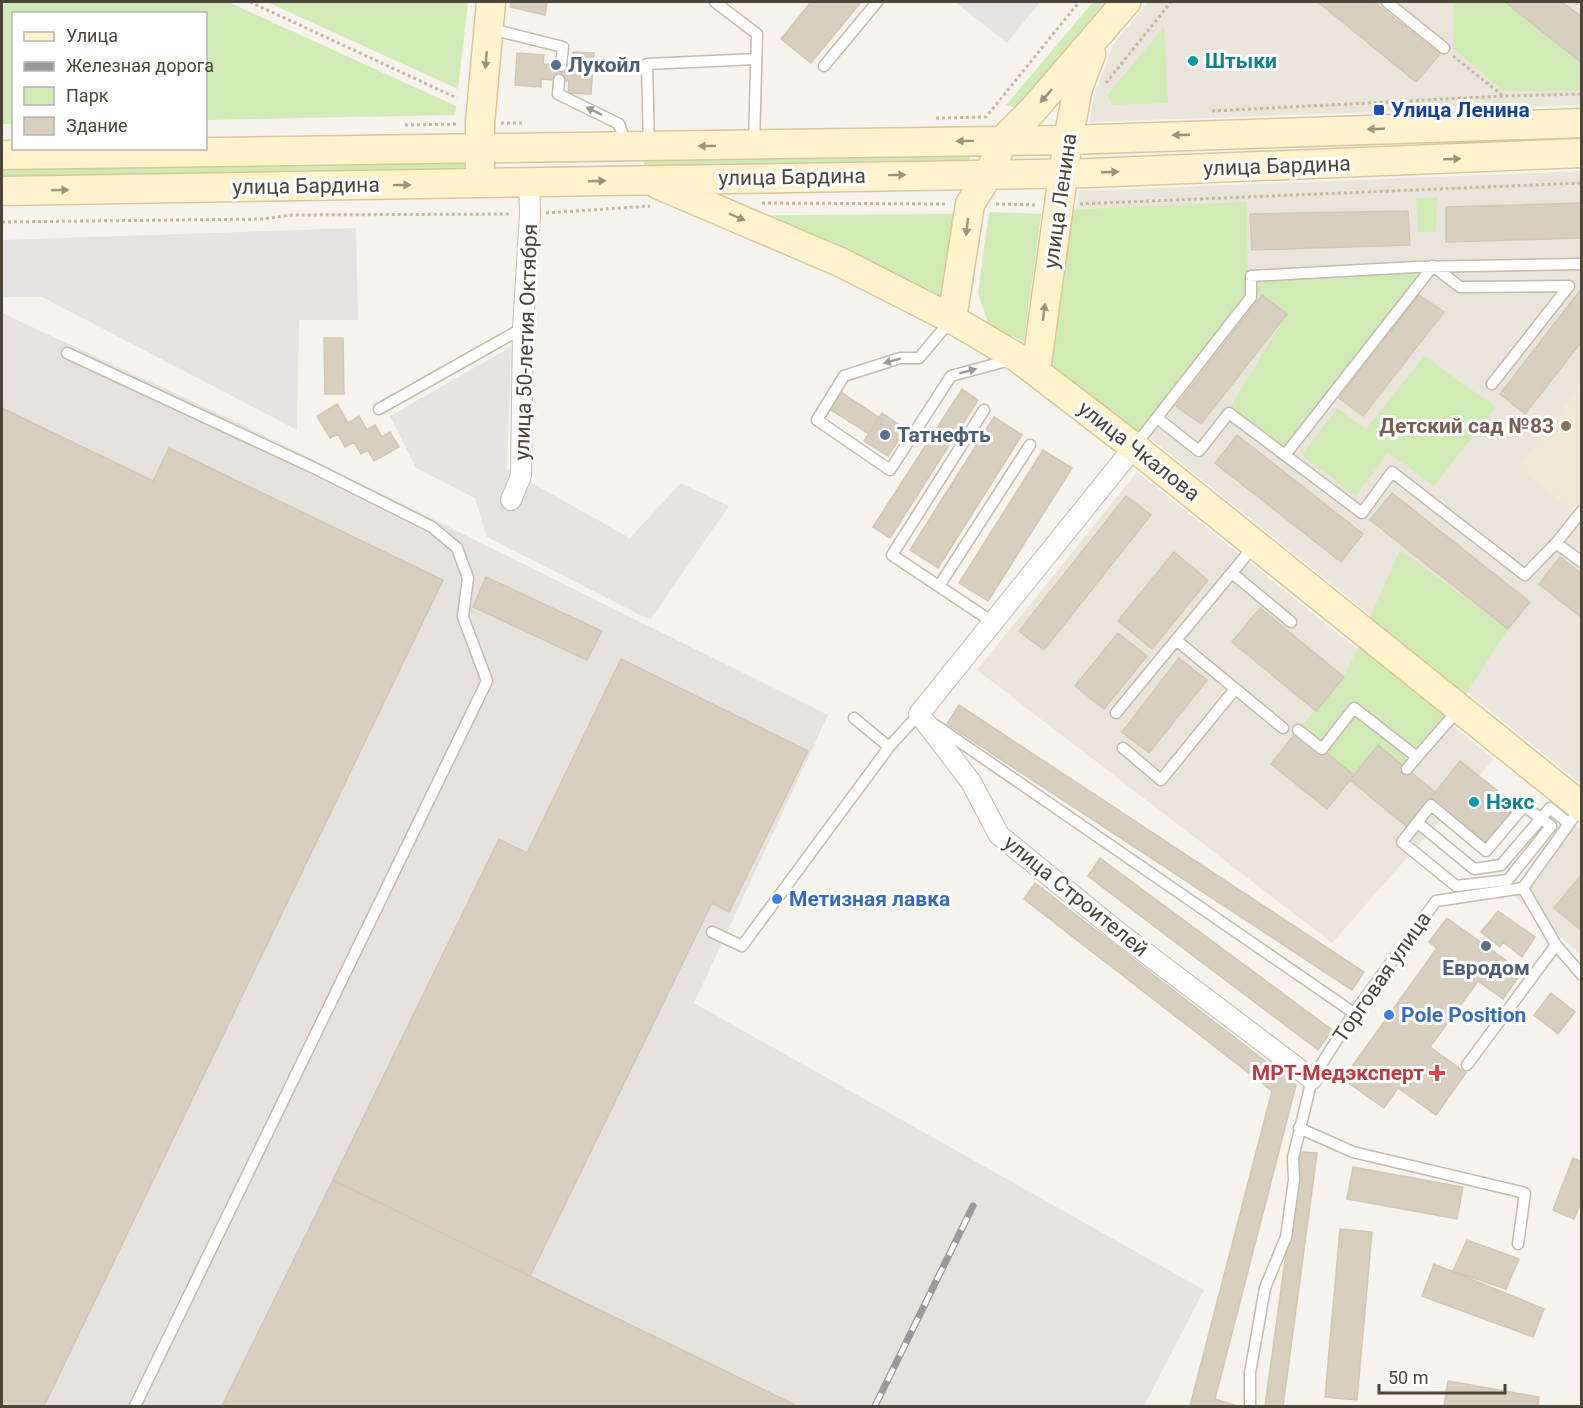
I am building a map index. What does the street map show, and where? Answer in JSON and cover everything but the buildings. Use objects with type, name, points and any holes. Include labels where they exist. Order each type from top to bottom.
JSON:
[{"type":"main road","name":"улица Ленина","points":[[952,319],[970,204],[989,174],[1003,140],[1034,110],[1126,2]]},
{"type":"main road","points":[[480,184],[479,136],[490,15]]},
{"type":"main road","name":"улица Ленина","points":[[1027,364],[1078,88],[1098,36]]},
{"type":"main road","name":"улица Бардина","points":[[207,147],[479,136],[638,147],[1068,140],[1581,123]]},
{"type":"main road","name":"улица Бардина","points":[[8,155],[132,150]]},
{"type":"main road","name":"улица Бардина","points":[[9,191],[1063,174],[1581,153]]},
{"type":"main road","points":[[8,155],[9,191]]},
{"type":"main road","name":"улица Чкалова","points":[[644,179],[842,263],[952,319],[1027,364],[1134,447],[1459,709],[1577,812]]},
{"type":"street","name":"улица 50-летия Октября","points":[[511,500],[521,476],[523,328],[530,214],[529,183]]},
{"type":"street","points":[[919,714],[1134,447]]},
{"type":"street","name":"улица Строителей","points":[[919,714],[970,782],[999,835],[1118,932],[1312,1078]]},
{"type":"lane","points":[[715,2],[757,33],[754,145]]},
{"type":"lane","points":[[824,66],[878,2]]},
{"type":"lane","points":[[1387,2],[1444,48]]},
{"type":"lane","points":[[490,15],[563,48],[561,66]]},
{"type":"lane","points":[[638,147],[647,64],[756,59]]},
{"type":"lane","points":[[559,80],[558,94],[619,124],[638,147]]},
{"type":"lane","points":[[1134,447],[1251,297],[1251,276],[1433,266],[1581,264]]},
{"type":"lane","points":[[1433,266],[1460,287],[1569,286],[1492,384]]},
{"type":"lane","points":[[1285,455],[1433,266]]},
{"type":"lane","points":[[952,319],[920,358],[900,358],[844,376],[817,420],[890,470],[951,376],[1027,364]]},
{"type":"lane","points":[[379,410],[523,328]]},
{"type":"lane","points":[[67,353],[314,468],[432,527],[457,549],[468,578],[463,617],[486,681],[135,1407]]},
{"type":"lane","points":[[984,410],[892,555],[994,623]]},
{"type":"lane","points":[[1157,418],[1199,451],[1229,413],[1362,513],[1392,472],[1526,575],[1556,543],[1581,511]]},
{"type":"lane","points":[[939,586],[1030,445]]},
{"type":"lane","points":[[1556,543],[1581,562]]},
{"type":"lane","points":[[1116,713],[1255,544]]},
{"type":"lane","points":[[1232,573],[1291,622]]},
{"type":"lane","points":[[1176,640],[1283,728]]},
{"type":"lane","points":[[1123,748],[1161,780],[1235,689]]},
{"type":"lane","points":[[1298,730],[1322,749],[1354,708],[1417,757]]},
{"type":"lane","points":[[1407,769],[1459,709]]},
{"type":"lane","points":[[712,932],[742,946],[890,747],[919,714],[1354,1012]]},
{"type":"lane","points":[[854,718],[890,747]]},
{"type":"lane","points":[[1431,805],[1486,851],[1524,806],[1551,826],[1508,880],[1456,886],[1402,842],[1418,823],[1431,805]]},
{"type":"lane","points":[[1418,823],[1474,869],[1501,865],[1550,808],[1577,812],[1523,888],[1556,945],[1581,975]]},
{"type":"lane","name":"Торговая улица","points":[[1250,1407],[1250,1373],[1265,1288],[1286,1237],[1293,1180],[1293,1158],[1312,1078],[1354,1012],[1436,901],[1523,888]]},
{"type":"lane","points":[[1467,1065],[1556,945]]},
{"type":"lane","points":[[1299,1128],[1353,1152],[1525,1193],[1518,1244]]},
{"type":"path","points":[[250,2],[457,98]]},
{"type":"path","points":[[928,118],[986,117],[1079,2]]},
{"type":"path","points":[[1104,84],[1171,2]]},
{"type":"path","points":[[1576,2],[1581,6]]},
{"type":"path","points":[[1444,48],[1504,96]]},
{"type":"path","points":[[1210,111],[1581,94]]},
{"type":"path","points":[[396,125],[479,136],[526,123]]},
{"type":"path","points":[[2,222],[263,219],[291,215],[334,214],[530,214]]},
{"type":"shaded area","points":[[955,2],[1040,2],[1007,43]]},
{"type":"shaded area","points":[[1148,2],[1581,2],[1581,105],[1089,122],[1095,93],[1113,45]]},
{"type":"shaded area","points":[[1581,171],[1581,784],[1055,362],[1079,191]]},
{"type":"shaded area","points":[[356,228],[358,320],[299,320],[297,430],[42,297],[2,297],[2,240]]},
{"type":"shaded area","points":[[2,313],[239,423],[828,715],[694,1003],[1204,1290],[1144,1406],[2,1406]]},
{"type":"shaded area","points":[[511,347],[507,469],[630,538],[681,483],[729,506],[650,620],[487,537],[475,498],[416,468],[390,416]]},
{"type":"shaded area","name":"Детский сад №83","points":[[1581,386],[1581,517],[1518,467]]},
{"type":"shaded area","points":[[1137,472],[1494,759],[1332,943],[977,670]]},
{"type":"shaded area","points":[[1565,816],[1581,830],[1581,955],[1511,893]]},
{"type":"green space","points":[[2,2],[228,2],[456,106],[455,115],[207,120],[207,12],[12,12],[12,124],[2,124]]},
{"type":"green space","points":[[267,2],[468,2],[458,89]]},
{"type":"green space","points":[[1093,2],[1105,2],[1016,108],[1006,105]]},
{"type":"green space","points":[[1454,2],[1505,2],[1581,63],[1581,90],[1503,91],[1453,48]]},
{"type":"green space","points":[[1164,27],[1168,103],[1112,105],[1107,95]]},
{"type":"green space","points":[[971,149],[968,164],[644,166],[644,154]]},
{"type":"green space","points":[[465,156],[465,170],[2,181],[2,167]]},
{"type":"green space","points":[[1437,197],[1436,232],[1418,232],[1416,198]]},
{"type":"green space","points":[[1247,202],[1248,296],[1135,440],[1042,367],[1064,210]]},
{"type":"green space","points":[[989,212],[1041,214],[1024,341],[989,326],[978,293]]},
{"type":"green space","points":[[964,214],[941,298],[760,215]]},
{"type":"green space","points":[[1427,269],[1285,451],[1229,409],[1287,314],[1262,295],[1253,295],[1253,278]]},
{"type":"green space","points":[[1424,356],[1496,407],[1434,486],[1388,453],[1356,496],[1302,455],[1337,408],[1366,429]]},
{"type":"green space","points":[[1400,550],[1508,629],[1461,702],[1366,626]]},
{"type":"green space","points":[[1362,638],[1453,711],[1417,753],[1354,705],[1321,745],[1300,728],[1344,677]]},
{"type":"green space","points":[[1355,712],[1413,758],[1405,768],[1378,746],[1354,775],[1324,750]]},
{"type":"railway","points":[[875,1406],[973,1206]]},
{"type":"place","name":"Штыки","points":[[1193,61]]},
{"type":"place","name":"Лукойл","points":[[556,65]]},
{"type":"place","name":"Улица Ленина","points":[[1379,110]]},
{"type":"place","name":"Детский сад №83","points":[[1566,426]]},
{"type":"place","name":"Татнефть","points":[[885,435]]},
{"type":"place","name":"Нэкс","points":[[1474,802]]},
{"type":"place","name":"Метизная лавка","points":[[777,899]]},
{"type":"place","name":"Евродом","points":[[1486,946]]},
{"type":"place","name":"Pole Position","points":[[1389,1015]]},
{"type":"place","name":"МРТ-Медэксперт","points":[[1437,1073]]}]
